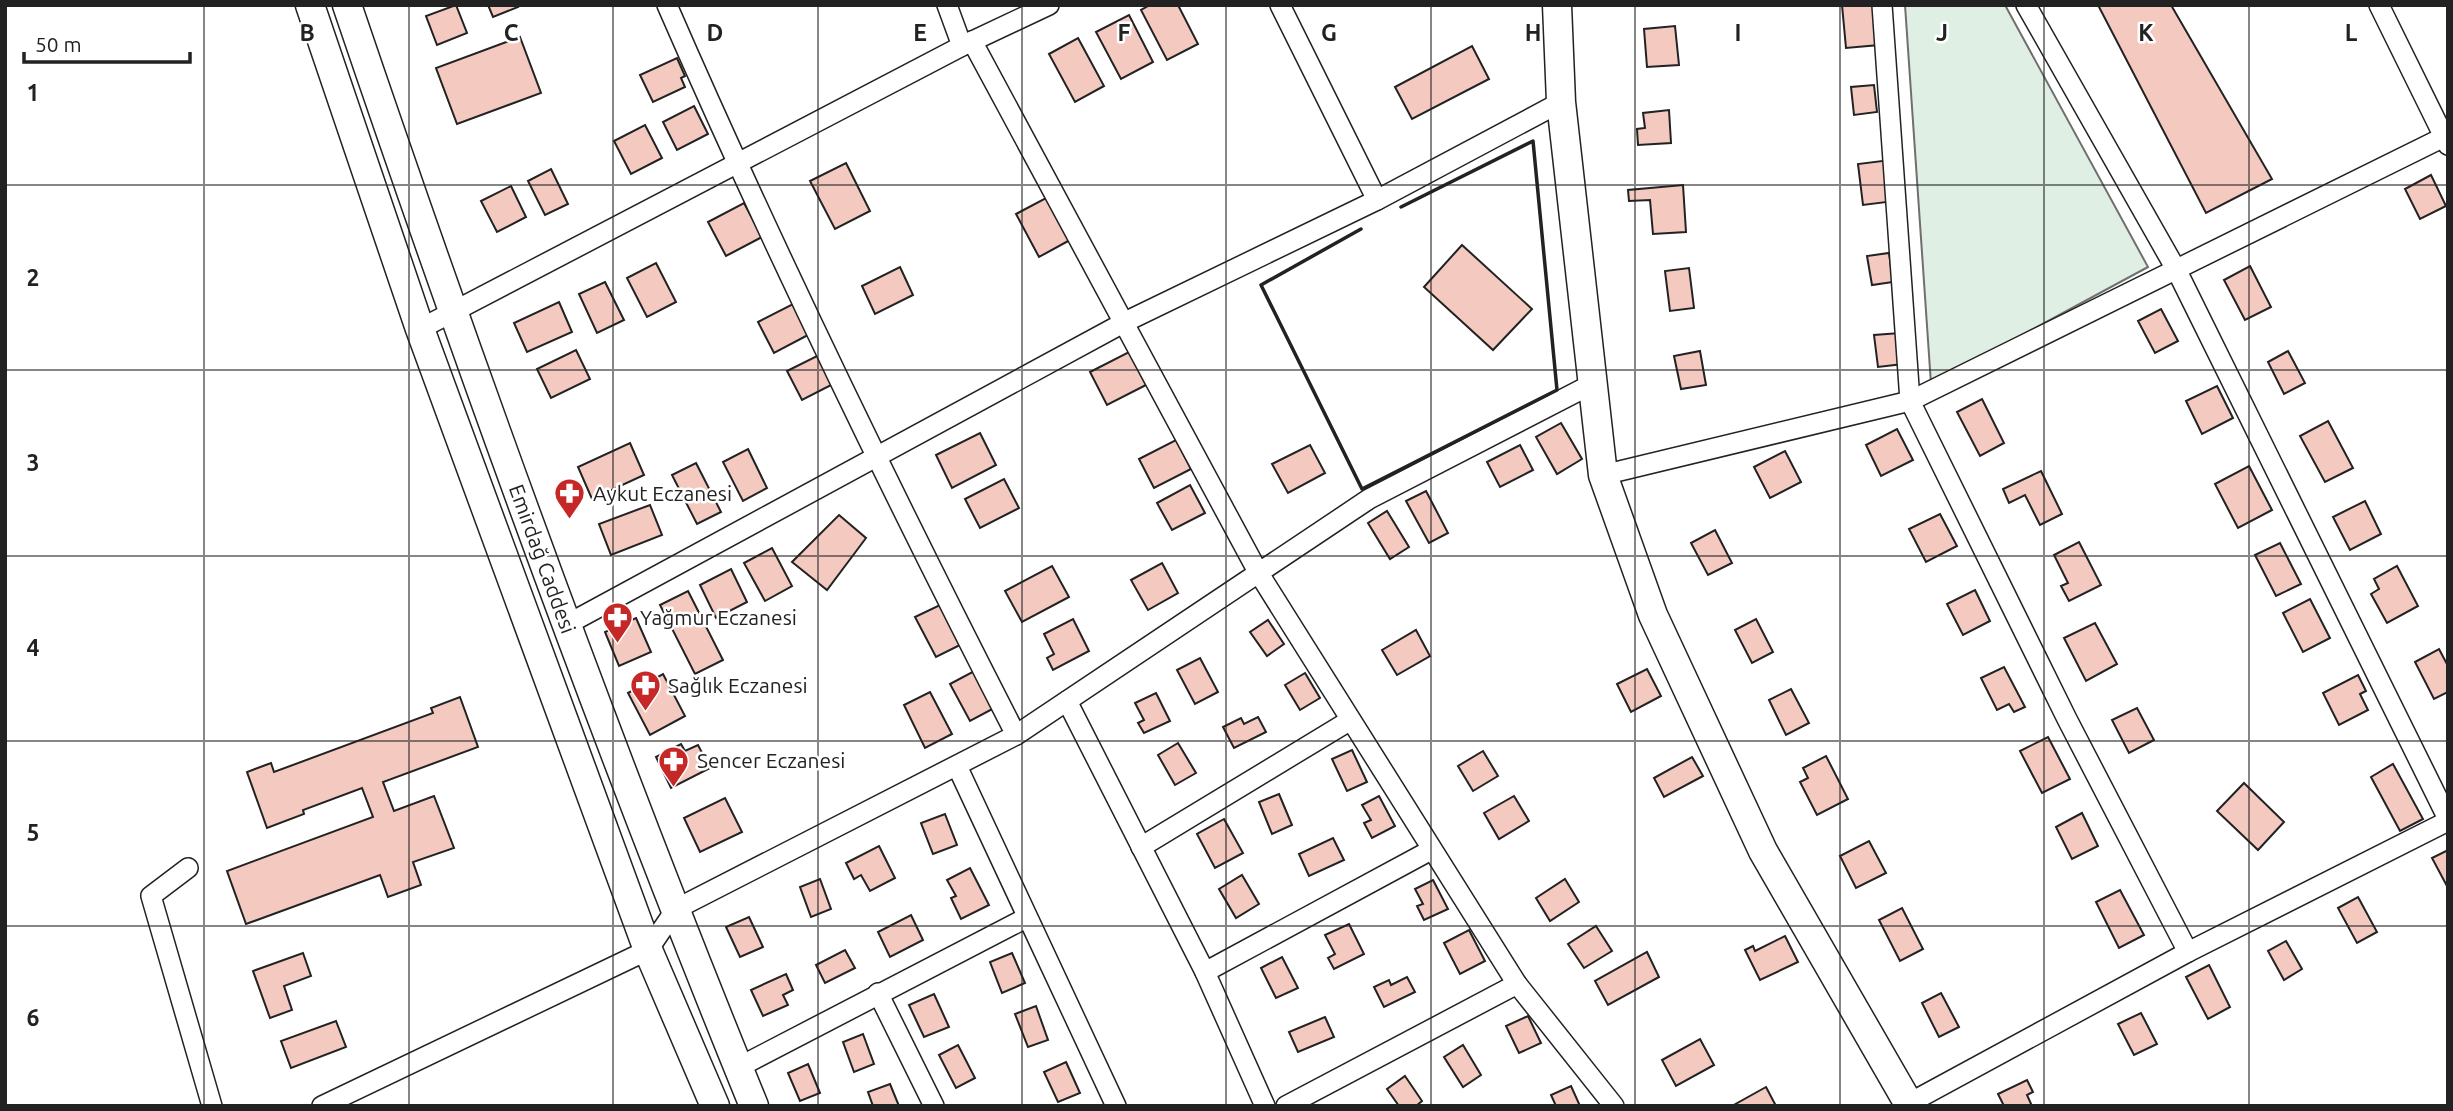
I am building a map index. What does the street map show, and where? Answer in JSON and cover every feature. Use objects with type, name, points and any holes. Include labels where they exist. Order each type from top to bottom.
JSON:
[{"type":"main road","name":"Emirdağ Caddesi","points":[[310,5],[420,329],[648,950],[715,1106]]},
{"type":"main road","name":"Emirdağ Caddesi","points":[[347,5],[450,311],[566,625],[754,1106]]},
{"type":"main road","points":[[1557,5],[1561,102],[1603,475],[1653,615],[1763,851],[1907,1105]]},
{"type":"street","points":[[667,5],[736,164],[874,457],[1016,735]]},
{"type":"street","points":[[947,5],[1125,322],[1258,572],[1349,721],[1517,984],[1614,1106]]},
{"type":"street","points":[[420,329],[967,43],[1049,5]]},
{"type":"street","points":[[1280,5],[1377,200]]},
{"type":"street","points":[[1882,5],[1910,401],[2067,719],[2188,952]]},
{"type":"street","points":[[1907,1105],[2188,952],[2448,820],[2177,271],[2026,5]]},
{"type":"street","points":[[1603,475],[1910,401],[2446,139],[2379,5]]},
{"type":"street","points":[[566,625],[1125,322],[1377,200],[1561,102]]},
{"type":"street","points":[[322,1106],[648,950],[676,909],[1016,735],[1369,499],[1592,384]]},
{"type":"street","points":[[1067,701],[1205,972],[1265,1106]]},
{"type":"street","points":[[1141,848],[1349,721]]},
{"type":"street","points":[[957,766],[1116,1106]]},
{"type":"street","points":[[1205,972],[1431,850]]},
{"type":"street","points":[[188,868],[151,896],[212,1106]]},
{"type":"street","points":[[738,1067],[1026,918]]},
{"type":"street","points":[[1286,1106],[1517,984]]},
{"type":"street","points":[[878,993],[934,1106]]},
{"type":"green space","points":[[1905,5],[2005,5],[2148,267],[1931,384]]},
{"type":"building","points":[[456,5],[467,33],[437,45],[426,16]]},
{"type":"building","points":[[488,5],[517,5],[518,7],[493,17]]},
{"type":"building","points":[[1150,5],[1178,5],[1198,44],[1167,60],[1141,10]]},
{"type":"building","points":[[1842,5],[1875,5],[1879,45],[1846,48]]},
{"type":"building","points":[[2098,5],[2171,5],[2272,179],[2206,213]]},
{"type":"building","points":[[1129,15],[1153,62],[1121,79],[1096,32]]},
{"type":"building","points":[[1675,26],[1679,65],[1647,67],[1644,29]]},
{"type":"building","points":[[520,37],[541,93],[457,124],[436,68]]},
{"type":"building","points":[[1078,38],[1104,86],[1075,102],[1049,54]]},
{"type":"building","points":[[1472,46],[1489,79],[1412,119],[1395,87]]},
{"type":"building","points":[[677,58],[685,76],[681,78],[685,87],[653,102],[640,75]]},
{"type":"building","points":[[1874,85],[1877,112],[1854,115],[1851,87]]},
{"type":"building","points":[[694,106],[708,134],[677,150],[663,122]]},
{"type":"building","points":[[1669,110],[1671,143],[1638,145],[1637,129],[1645,128],[1643,113]]},
{"type":"building","points":[[645,125],[662,158],[631,174],[614,141]]},
{"type":"building","points":[[1890,160],[1895,201],[1863,205],[1858,164]]},
{"type":"building","points":[[846,163],[870,211],[835,229],[810,181]]},
{"type":"building","points":[[551,169],[568,204],[545,215],[528,181]]},
{"type":"building","points":[[2431,175],[2446,206],[2420,219],[2405,189]]},
{"type":"building","points":[[1683,185],[1686,232],[1653,234],[1650,200],[1629,201],[1628,190]]},
{"type":"building","points":[[511,186],[526,217],[497,232],[481,201]]},
{"type":"building","points":[[1046,198],[1070,240],[1039,257],[1016,214]]},
{"type":"building","points":[[744,203],[762,237],[726,256],[708,222]]},
{"type":"building","points":[[1462,245],[1532,309],[1493,350],[1424,287]]},
{"type":"building","points":[[1889,253],[1893,282],[1872,285],[1867,256]]},
{"type":"building","points":[[656,263],[676,302],[647,317],[627,278]]},
{"type":"building","points":[[2250,266],[2271,307],[2245,320],[2224,280]]},
{"type":"building","points":[[900,267],[913,295],[875,314],[862,286]]},
{"type":"building","points":[[1689,268],[1694,308],[1670,311],[1665,271]]},
{"type":"building","points":[[605,282],[624,320],[597,333],[579,294]]},
{"type":"building","points":[[559,302],[572,332],[527,352],[514,323]]},
{"type":"building","points":[[793,304],[808,335],[774,353],[758,322]]},
{"type":"building","points":[[2161,309],[2178,341],[2155,353],[2138,321]]},
{"type":"building","points":[[1900,333],[1903,364],[1878,367],[1874,335]]},
{"type":"building","points":[[576,350],[590,379],[551,398],[537,369]]},
{"type":"building","points":[[1700,351],[1706,385],[1681,389],[1674,356]]},
{"type":"building","points":[[2288,351],[2305,383],[2284,394],[2268,362]]},
{"type":"building","points":[[1129,352],[1146,385],[1107,405],[1090,372]]},
{"type":"building","points":[[823,353],[837,382],[802,400],[787,371]]},
{"type":"building","points":[[2217,386],[2233,418],[2202,434],[2186,401]]},
{"type":"building","points":[[1982,399],[2004,443],[1980,456],[1957,412]]},
{"type":"building","points":[[2328,421],[2353,468],[2325,482],[2300,436]]},
{"type":"building","points":[[1561,423],[1582,459],[1557,474],[1536,437]]},
{"type":"building","points":[[1897,429],[1913,460],[1881,476],[1866,445]]},
{"type":"building","points":[[980,433],[996,465],[952,488],[936,455]]},
{"type":"building","points":[[1176,440],[1191,469],[1154,488],[1139,459]]},
{"type":"building","points":[[630,443],[644,475],[592,499],[578,467]]},
{"type":"building","points":[[1310,445],[1325,473],[1288,493],[1272,464]]},
{"type":"building","points":[[1520,445],[1533,470],[1500,487],[1487,462]]},
{"type":"building","points":[[748,449],[767,488],[743,501],[723,462]]},
{"type":"building","points":[[1785,451],[1801,482],[1770,498],[1754,467]]},
{"type":"building","points":[[696,463],[721,512],[697,524],[672,475]]},
{"type":"building","points":[[2249,466],[2272,510],[2238,528],[2215,484]]},
{"type":"building","points":[[2041,471],[2062,514],[2040,525],[2025,495],[2009,503],[2003,489]]},
{"type":"building","points":[[1004,479],[1019,508],[980,528],[965,499]]},
{"type":"building","points":[[1190,485],[1205,513],[1172,530],[1157,503]]},
{"type":"building","points":[[1426,491],[1448,533],[1429,543],[1406,501]]},
{"type":"building","points":[[2365,501],[2381,534],[2350,550],[2333,517]]},
{"type":"building","points":[[650,505],[662,535],[611,555],[599,524]]},
{"type":"building","points":[[1387,511],[1409,547],[1390,559],[1368,523]]},
{"type":"building","points":[[1940,514],[1957,546],[1926,562],[1909,529]]},
{"type":"building","points":[[839,515],[866,538],[827,590],[792,562]]},
{"type":"building","points":[[1715,530],[1732,563],[1708,575],[1691,543]]},
{"type":"building","points":[[2079,542],[2101,585],[2069,601],[2061,586],[2068,583],[2054,555]]},
{"type":"building","points":[[2280,543],[2301,584],[2276,596],[2255,555]]},
{"type":"building","points":[[772,548],[792,586],[765,601],[744,563]]},
{"type":"building","points":[[1162,563],[1178,593],[1148,610],[1131,580]]},
{"type":"building","points":[[1052,566],[1069,597],[1022,622],[1005,591]]},
{"type":"building","points":[[2397,566],[2418,606],[2387,623],[2371,594],[2379,589],[2374,579]]},
{"type":"building","points":[[731,569],[747,602],[716,618],[700,585]]},
{"type":"building","points":[[1975,590],[1990,621],[1963,635],[1947,604]]},
{"type":"building","points":[[688,591],[723,660],[695,674],[660,605]]},
{"type":"building","points":[[2310,599],[2330,638],[2303,652],[2283,613]]},
{"type":"building","points":[[942,604],[962,644],[936,657],[915,617]]},
{"type":"building","points":[[636,618],[651,652],[619,666],[605,632]]},
{"type":"building","points":[[1073,619],[1089,651],[1053,670],[1047,658],[1054,654],[1044,634]]},
{"type":"building","points":[[1756,619],[1773,652],[1752,663],[1735,630]]},
{"type":"building","points":[[1268,620],[1284,644],[1267,656],[1250,632]]},
{"type":"building","points":[[2095,623],[2117,664],[2086,681],[2064,638]]},
{"type":"building","points":[[1416,630],[1430,656],[1397,675],[1382,650]]},
{"type":"building","points":[[2439,649],[2448,666],[2448,692],[2434,699],[2415,662]]},
{"type":"building","points":[[1200,658],[1218,692],[1195,704],[1177,670]]},
{"type":"building","points":[[2004,667],[2025,707],[2014,712],[2009,704],[1997,710],[1981,678]]},
{"type":"building","points":[[978,669],[998,706],[970,721],[950,684]]},
{"type":"building","points":[[1647,669],[1661,696],[1631,712],[1617,684]]},
{"type":"building","points":[[1305,673],[1320,698],[1300,710],[1285,685]]},
{"type":"building","points":[[663,674],[685,716],[650,735],[628,693]]},
{"type":"building","points":[[2358,675],[2366,691],[2360,694],[2368,710],[2339,725],[2323,693]]},
{"type":"building","points":[[1791,689],[1809,723],[1786,735],[1769,700]]},
{"type":"building","points":[[930,692],[952,734],[925,748],[904,705]]},
{"type":"building","points":[[1156,693],[1170,721],[1144,733],[1138,723],[1144,720],[1135,703]]},
{"type":"building","points":[[460,697],[478,747],[383,782],[394,811],[434,796],[454,848],[413,862],[421,885],[388,897],[380,875],[246,924],[227,871],[373,817],[362,788],[303,810],[304,814],[267,828],[247,772],[271,763],[274,772],[433,713],[431,708]]},
{"type":"building","points":[[2137,708],[2154,740],[2129,753],[2112,720]]},
{"type":"building","points":[[1258,717],[1266,732],[1234,748],[1223,727],[1241,718],[1244,724]]},
{"type":"building","points":[[2048,737],[2070,779],[2042,793],[2020,751]]},
{"type":"building","points":[[1178,743],[1196,773],[1175,785],[1158,755]]},
{"type":"building","points":[[681,744],[685,751],[698,745],[710,768],[671,788],[656,757]]},
{"type":"building","points":[[1352,750],[1367,782],[1347,791],[1332,759]]},
{"type":"building","points":[[1483,751],[1498,776],[1473,791],[1458,766]]},
{"type":"building","points":[[1826,756],[1848,799],[1817,815],[1800,782],[1808,778],[1803,768]]},
{"type":"building","points":[[1692,757],[1703,776],[1664,797],[1654,778]]},
{"type":"building","points":[[2393,764],[2423,819],[2400,831],[2371,777]]},
{"type":"building","points":[[2244,783],[2284,822],[2258,850],[2217,811]]},
{"type":"building","points":[[1279,794],[1292,825],[1272,834],[1259,802]]},
{"type":"building","points":[[1379,796],[1395,826],[1372,838],[1364,823],[1371,820],[1362,805]]},
{"type":"building","points":[[1514,796],[1529,821],[1499,839],[1484,813]]},
{"type":"building","points":[[725,798],[742,832],[700,852],[684,818]]},
{"type":"building","points":[[2082,813],[2098,846],[2072,859],[2056,827]]},
{"type":"building","points":[[945,814],[957,845],[933,854],[921,823]]},
{"type":"building","points":[[1224,819],[1243,853],[1215,868],[1197,834]]},
{"type":"building","points":[[1333,838],[1344,860],[1309,876],[1299,854]]},
{"type":"building","points":[[1869,841],[1886,873],[1856,888],[1840,856]]},
{"type":"building","points":[[879,846],[895,878],[870,891],[861,875],[854,879],[846,863]]},
{"type":"building","points":[[2448,850],[2448,888],[2432,858]]},
{"type":"building","points":[[970,868],[989,905],[961,919],[951,898],[956,896],[947,880]]},
{"type":"building","points":[[1242,875],[1259,904],[1236,918],[1219,889]]},
{"type":"building","points":[[820,879],[831,909],[811,917],[800,887]]},
{"type":"building","points":[[1565,879],[1579,902],[1550,921],[1536,898]]},
{"type":"building","points":[[1433,880],[1448,909],[1424,920],[1417,906],[1423,904],[1415,889]]},
{"type":"building","points":[[2120,890],[2144,935],[2119,948],[2096,902]]},
{"type":"building","points":[[2358,897],[2377,932],[2357,943],[2338,908]]},
{"type":"building","points":[[1902,908],[1923,949],[1900,961],[1879,920]]},
{"type":"building","points":[[911,915],[923,940],[890,957],[878,932]]},
{"type":"building","points":[[749,917],[763,947],[740,957],[726,927]]},
{"type":"building","points":[[1349,924],[1364,954],[1334,969],[1328,958],[1335,954],[1325,935]]},
{"type":"building","points":[[1596,926],[1612,951],[1584,968],[1568,944]]},
{"type":"building","points":[[1469,930],[1485,961],[1460,974],[1444,943]]},
{"type":"building","points":[[1785,936],[1798,962],[1760,980],[1745,950],[1753,946],[1755,951]]},
{"type":"building","points":[[2286,941],[2302,969],[2284,980],[2268,951]]},
{"type":"building","points":[[845,950],[855,968],[825,983],[816,965]]},
{"type":"building","points":[[1647,952],[1659,977],[1608,1005],[1595,981]]},
{"type":"building","points":[[303,953],[311,976],[284,986],[292,1010],[270,1018],[253,971]]},
{"type":"building","points":[[1012,953],[1025,983],[1002,993],[990,962]]},
{"type":"building","points":[[1282,957],[1298,988],[1276,998],[1261,968]]},
{"type":"building","points":[[2209,965],[2230,1007],[2208,1019],[2186,977]]},
{"type":"building","points":[[786,974],[793,990],[783,995],[788,1005],[763,1016],[751,990]]},
{"type":"building","points":[[1407,977],[1415,992],[1384,1007],[1374,987],[1389,980],[1391,985]]},
{"type":"building","points":[[1941,993],[1959,1027],[1939,1037],[1922,1003]]},
{"type":"building","points":[[934,994],[949,1027],[924,1037],[909,1005]]},
{"type":"building","points":[[1036,1006],[1048,1040],[1028,1047],[1015,1014]]},
{"type":"building","points":[[2141,1013],[2157,1044],[2134,1055],[2118,1024]]},
{"type":"building","points":[[1528,1016],[1541,1043],[1519,1053],[1506,1026]]},
{"type":"building","points":[[1325,1017],[1334,1037],[1298,1052],[1289,1032]]},
{"type":"building","points":[[336,1021],[346,1047],[291,1068],[281,1041]]},
{"type":"building","points":[[863,1034],[874,1064],[854,1072],[843,1042]]},
{"type":"building","points":[[1700,1039],[1714,1065],[1676,1086],[1662,1060]]},
{"type":"building","points":[[958,1045],[975,1078],[956,1088],[939,1055]]},
{"type":"building","points":[[1463,1045],[1481,1075],[1463,1087],[1444,1057]]},
{"type":"building","points":[[1066,1062],[1080,1093],[1058,1102],[1044,1072]]},
{"type":"building","points":[[808,1064],[820,1093],[800,1101],[788,1073]]},
{"type":"building","points":[[1405,1076],[1422,1101],[1416,1106],[1399,1106],[1387,1089]]},
{"type":"building","points":[[2027,1080],[2033,1092],[2027,1095],[2032,1106],[2004,1106],[1998,1094]]},
{"type":"building","points":[[890,1084],[899,1106],[873,1106],[868,1092]]},
{"type":"building","points":[[1571,1086],[1580,1106],[1556,1106],[1551,1095]]},
{"type":"building","points":[[1766,1087],[1776,1106],[1732,1106]]},
{"type":"wall","points":[[1361,229],[1261,285],[1362,489],[1557,390],[1533,141],[1401,207]]},
{"type":"place","name":"Aykut Eczanesi","points":[[570,521]]},
{"type":"place","name":"Yağmur Eczanesi","points":[[617,645]]},
{"type":"place","name":"Sağlık Eczanesi","points":[[645,713]]},
{"type":"place","name":"Sencer Eczanesi","points":[[674,788]]}]
